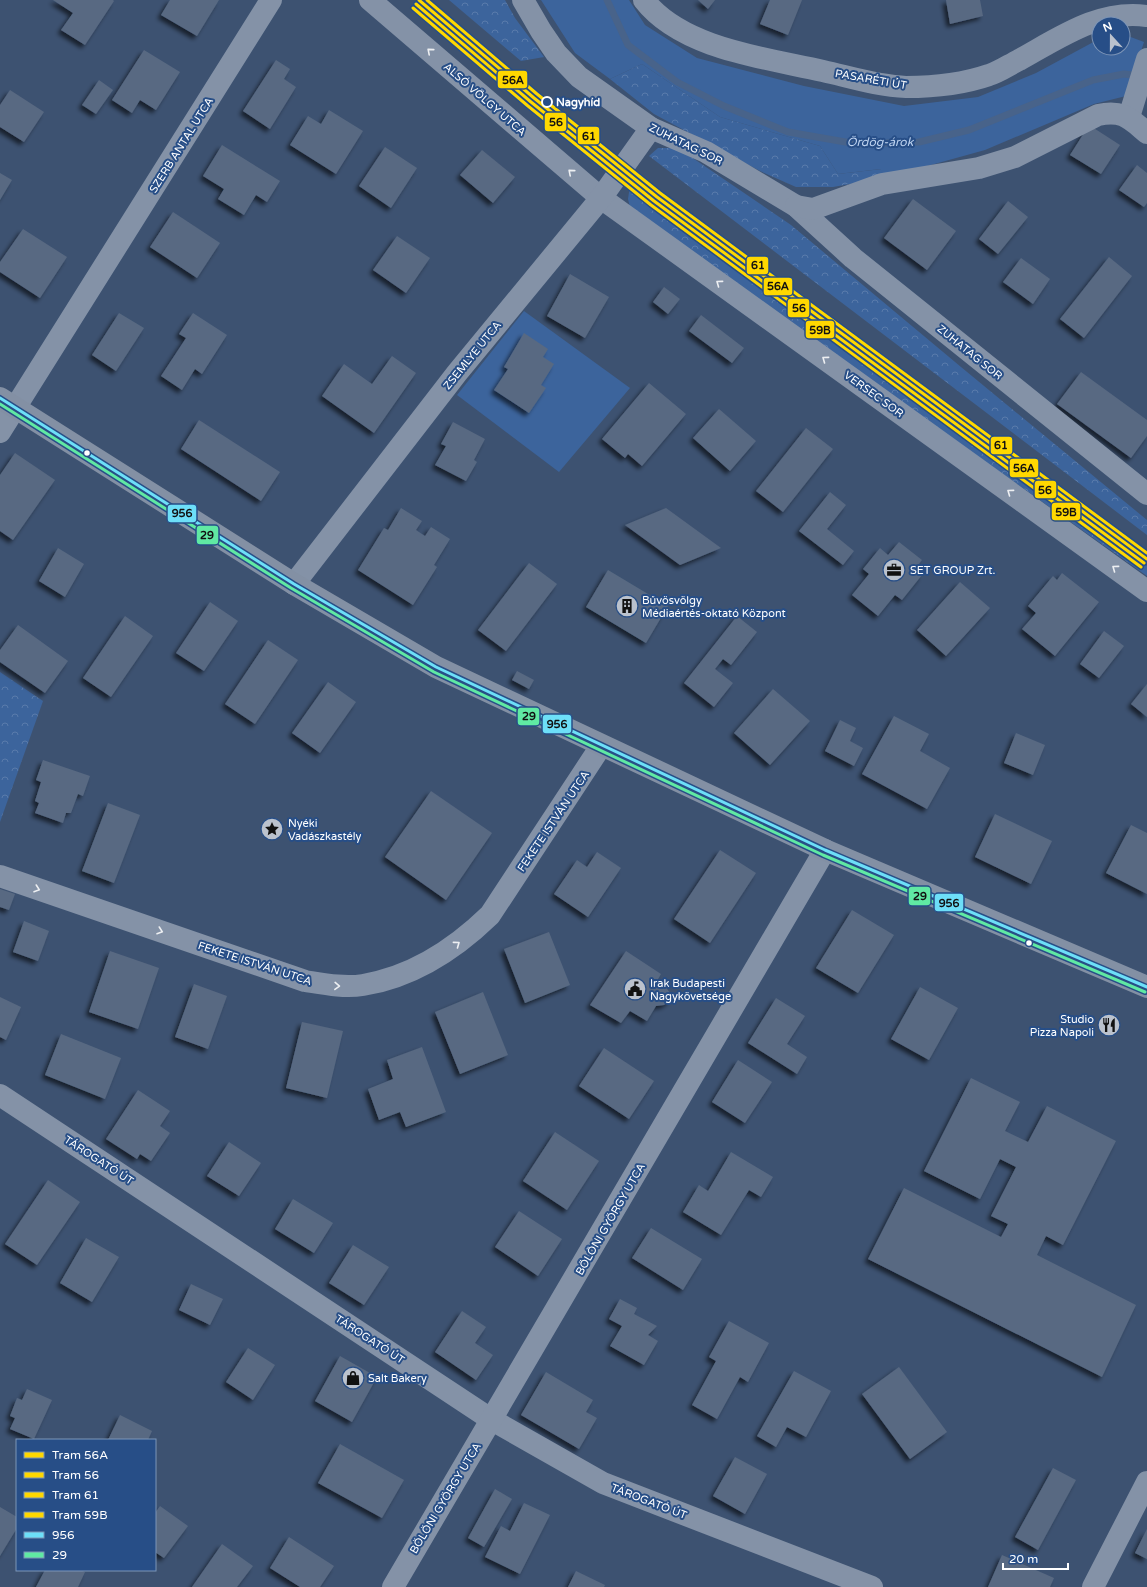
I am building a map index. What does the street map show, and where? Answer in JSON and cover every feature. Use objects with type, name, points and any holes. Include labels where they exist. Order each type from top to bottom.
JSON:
[{"type":"main road","points":[[8,403],[294,584],[436,667],[601,746],[825,850],[1147,987]]},
{"type":"street","name":"SZERB ANTAL UTCA","points":[[0,432],[8,403],[272,0]]},
{"type":"street","name":"ALSÓ VÖLGY UTCA","points":[[370,0],[601,198]]},
{"type":"street","name":"ZUHATAG SOR","points":[[522,0],[556,53],[579,77],[651,128],[706,152],[796,206],[853,258],[1147,494]]},
{"type":"street","name":"PASARÉTI ÚT","points":[[644,0],[661,16],[684,31],[734,51],[869,81],[904,87],[950,84],[985,76],[1096,20],[1124,14],[1147,16]]},
{"type":"street","points":[[1147,59],[1129,118],[1147,133]]},
{"type":"street","name":"ZUHATAG SOR","points":[[796,206],[813,209],[882,184],[979,168],[1015,157],[1098,115],[1113,113],[1123,114],[1129,118]]},
{"type":"street","name":"ZSEMLYE UTCA","points":[[294,584],[457,373],[601,198],[651,128]]},
{"type":"street","name":"VERSEC SOR","points":[[601,198],[1147,591]]},
{"type":"street","name":"FEKETE ISTVÁN UTCA","points":[[0,876],[305,981],[335,986],[362,986],[389,979],[413,970],[443,954],[471,934],[490,915],[601,746]]},
{"type":"street","name":"BÖLÖNI GYÖRGY UTCA","points":[[393,1587],[825,850]]},
{"type":"street","name":"TÁROGATÓ ÚT","points":[[0,1095],[492,1420],[603,1482],[872,1587]]},
{"type":"street","points":[[1093,1587],[1147,1482]]},
{"type":"green space","points":[[449,0],[505,0],[515,18],[544,57],[521,61]]},
{"type":"green space","points":[[541,0],[629,0],[645,25],[697,58],[804,86],[904,106],[978,97],[1036,73],[1091,43],[1091,56],[1131,56],[1131,37],[1144,42],[1126,96],[1094,104],[985,150],[884,178],[881,169],[838,174],[820,146],[720,117],[642,64],[610,79],[575,53]]},
{"type":"green space","points":[[642,64],[720,117],[820,146],[838,174],[882,169],[884,178],[833,187],[796,187],[760,171],[654,114],[610,79]]},
{"type":"green space","points":[[658,148],[678,148],[791,225],[1147,520],[1147,535],[649,156]]},
{"type":"green space","points":[[630,186],[853,352],[1147,566],[1147,576],[631,211],[628,199]]},
{"type":"green space","points":[[524,311],[630,388],[559,472],[457,395]]},
{"type":"green space","points":[[0,672],[43,701],[0,822]]},
{"type":"building","points":[[53,0],[114,1],[85,45],[61,30],[73,13]]},
{"type":"building","points":[[170,0],[219,0],[197,36],[161,15]]},
{"type":"building","points":[[698,0],[715,0],[708,9]]},
{"type":"building","points":[[770,0],[802,0],[788,35],[760,24]]},
{"type":"building","points":[[946,0],[980,0],[983,16],[950,24]]},
{"type":"building","points":[[144,50],[180,72],[156,110],[140,100],[132,113],[112,100]]},
{"type":"building","points":[[276,60],[290,69],[284,79],[296,87],[270,129],[243,111]]},
{"type":"building","points":[[99,80],[113,90],[96,114],[82,105]]},
{"type":"building","points":[[10,90],[44,112],[24,142],[0,127],[0,105]]},
{"type":"building","points":[[329,110],[363,131],[336,174],[290,145],[308,116],[321,124]]},
{"type":"building","points":[[1089,125],[1120,145],[1101,174],[1070,155]]},
{"type":"building","points":[[222,145],[280,181],[267,202],[256,195],[244,215],[218,199],[224,189],[203,176]]},
{"type":"building","points":[[385,147],[417,168],[391,208],[359,186]]},
{"type":"building","points":[[482,150],[515,177],[493,203],[460,175]]},
{"type":"building","points":[[1137,165],[1147,173],[1147,203],[1144,207],[1119,190]]},
{"type":"building","points":[[0,173],[12,180],[0,200]]},
{"type":"building","points":[[913,199],[956,231],[927,270],[884,238]]},
{"type":"building","points":[[1008,201],[1028,217],[998,254],[979,239]]},
{"type":"building","points":[[173,212],[220,243],[197,278],[150,247]]},
{"type":"building","points":[[23,229],[67,257],[40,298],[0,272],[0,262]]},
{"type":"building","points":[[397,236],[430,258],[406,293],[373,270]]},
{"type":"building","points":[[1109,257],[1132,276],[1084,338],[1060,319]]},
{"type":"building","points":[[1021,258],[1050,279],[1033,304],[1003,282]]},
{"type":"building","points":[[570,274],[609,297],[585,338],[547,316]]},
{"type":"building","points":[[664,287],[680,299],[668,314],[653,302]]},
{"type":"building","points":[[119,313],[144,328],[116,371],[92,355]]},
{"type":"building","points":[[193,313],[227,335],[202,374],[195,369],[182,390],[161,376],[186,338],[179,334]]},
{"type":"building","points":[[701,315],[744,348],[732,363],[689,331]]},
{"type":"building","points":[[524,333],[548,349],[543,357],[554,364],[541,385],[546,388],[529,413],[494,390],[508,369],[504,367]]},
{"type":"building","points":[[392,356],[416,373],[374,433],[322,396],[344,364],[372,384]]},
{"type":"building","points":[[1081,372],[1147,420],[1147,436],[1131,458],[1057,404]]},
{"type":"building","points":[[649,383],[686,414],[642,466],[628,454],[625,458],[602,439]]},
{"type":"building","points":[[719,409],[756,441],[730,471],[693,438]]},
{"type":"building","points":[[199,420],[280,472],[261,501],[181,449]]},
{"type":"building","points":[[453,422],[485,439],[474,460],[477,462],[466,481],[435,465],[446,446],[441,444]]},
{"type":"building","points":[[806,428],[833,449],[783,512],[756,491]]},
{"type":"building","points":[[15,453],[55,480],[13,540],[0,531],[0,475]]},
{"type":"building","points":[[830,492],[846,505],[827,529],[854,551],[843,565],[799,531]]},
{"type":"building","points":[[401,508],[422,521],[416,530],[425,536],[431,527],[450,539],[434,565],[437,567],[413,605],[358,570],[384,528],[388,530]]},
{"type":"building","points":[[666,508],[721,548],[680,565],[625,525]]},
{"type":"building","points":[[899,542],[922,560],[915,569],[922,575],[902,600],[895,595],[878,616],[852,595],[869,574],[863,569],[880,548],[888,555]]},
{"type":"building","points":[[58,548],[84,564],[65,597],[39,581]]},
{"type":"building","points":[[529,563],[557,584],[506,651],[478,630]]},
{"type":"building","name":"Bűvösvölgy Médiaértés-oktató Központ","points":[[608,570],[668,606],[646,643],[586,607]]},
{"type":"building","points":[[1062,573],[1099,602],[1055,656],[1022,629],[1036,613],[1028,606],[1053,576],[1057,580]]},
{"type":"building","points":[[960,582],[990,608],[946,656],[917,630]]},
{"type":"building","points":[[210,602],[238,621],[204,671],[176,653]]},
{"type":"building","points":[[125,616],[153,636],[111,697],[83,678]]},
{"type":"building","points":[[737,616],[757,632],[731,665],[723,659],[715,669],[733,683],[714,707],[684,683]]},
{"type":"building","points":[[18,625],[68,661],[45,693],[0,662],[0,650]]},
{"type":"building","points":[[1104,631],[1124,646],[1099,678],[1080,664]]},
{"type":"building","points":[[268,640],[298,660],[255,724],[225,704]]},
{"type":"building","points":[[517,671],[534,680],[529,689],[512,680]]},
{"type":"building","points":[[328,682],[356,702],[320,753],[292,733]]},
{"type":"building","points":[[1147,684],[1147,717],[1131,704]]},
{"type":"building","points":[[773,689],[810,721],[770,765],[734,733]]},
{"type":"building","points":[[894,716],[929,734],[920,751],[950,768],[927,809],[862,774]]},
{"type":"building","points":[[840,720],[856,728],[850,741],[863,748],[854,766],[825,751]]},
{"type":"building","points":[[1016,733],[1045,745],[1033,775],[1004,763]]},
{"type":"building","points":[[43,760],[90,776],[83,796],[78,794],[71,813],[66,813],[63,823],[35,813],[39,803],[35,801],[41,782],[36,780]]},
{"type":"building","points":[[431,791],[492,833],[446,900],[385,857]]},
{"type":"building","points":[[108,803],[140,815],[114,883],[82,871]]},
{"type":"building","points":[[995,814],[1052,841],[1031,884],[975,857]]},
{"type":"building","points":[[1131,825],[1147,833],[1147,894],[1106,873]]},
{"type":"building","points":[[720,850],[756,873],[710,943],[674,919]]},
{"type":"building","points":[[597,852],[621,868],[588,917],[554,894],[577,860],[587,867]]},
{"type":"building","points":[[0,889],[15,894],[9,910],[0,907]]},
{"type":"building","points":[[852,910],[894,935],[858,993],[816,968]]},
{"type":"building","points":[[24,921],[49,931],[38,961],[13,952]]},
{"type":"building","points":[[549,932],[570,985],[525,1003],[504,949]]},
{"type":"building","points":[[110,951],[159,968],[138,1029],[89,1012]]},
{"type":"building","name":"Irak Budapesti Nagykövetsége","points":[[626,951],[661,974],[657,981],[665,986],[670,993],[671,1000],[664,1005],[656,1006],[647,1021],[630,1011],[621,1023],[590,1005]]},
{"type":"building","points":[[194,984],[227,996],[208,1049],[175,1037]]},
{"type":"building","points":[[920,987],[958,1008],[929,1060],[891,1039]]},
{"type":"building","points":[[483,992],[508,1055],[460,1074],[435,1012]]},
{"type":"building","points":[[0,997],[21,1007],[6,1040],[0,1037]]},
{"type":"building","points":[[776,998],[805,1016],[787,1044],[807,1057],[797,1074],[748,1043]]},
{"type":"building","points":[[302,1022],[343,1031],[327,1098],[286,1088]]},
{"type":"building","points":[[61,1034],[121,1058],[105,1099],[45,1075]]},
{"type":"building","points":[[422,1047],[446,1112],[406,1127],[400,1112],[379,1120],[368,1089],[393,1079],[387,1060]]},
{"type":"building","points":[[604,1048],[654,1081],[629,1119],[579,1086]]},
{"type":"building","points":[[738,1060],[772,1082],[745,1123],[712,1102]]},
{"type":"building","points":[[971,1078],[1020,1102],[1005,1131],[1028,1142],[1047,1106],[1116,1141],[1063,1245],[1046,1236],[1037,1255],[1136,1305],[1102,1377],[868,1259],[904,1188],[1001,1237],[1008,1224],[991,1216],[1016,1167],[1000,1159],[980,1199],[924,1171]]},
{"type":"building","points":[[138,1090],[170,1111],[160,1126],[170,1133],[151,1161],[140,1154],[137,1159],[106,1139]]},
{"type":"building","points":[[555,1132],[599,1161],[567,1210],[523,1181]]},
{"type":"building","points":[[229,1142],[261,1163],[239,1196],[207,1176]]},
{"type":"building","points":[[731,1152],[773,1177],[761,1197],[749,1190],[721,1235],[683,1212],[699,1185],[708,1191]]},
{"type":"building","points":[[48,1180],[80,1202],[37,1265],[5,1244]]},
{"type":"building","points":[[293,1199],[333,1223],[314,1253],[275,1229]]},
{"type":"building","points":[[519,1211],[562,1239],[538,1276],[495,1247]]},
{"type":"building","points":[[651,1228],[702,1259],[683,1290],[632,1258]]},
{"type":"building","points":[[86,1238],[119,1257],[92,1302],[60,1283]]},
{"type":"building","points":[[353,1245],[389,1267],[364,1305],[329,1283]]},
{"type":"building","points":[[191,1284],[223,1299],[210,1325],[179,1310]]},
{"type":"building","points":[[620,1299],[637,1308],[634,1314],[657,1326],[648,1335],[658,1341],[644,1365],[610,1346],[622,1326],[609,1319]]},
{"type":"building","points":[[462,1311],[486,1327],[475,1343],[493,1355],[476,1380],[435,1352]]},
{"type":"building","points":[[729,1321],[769,1343],[748,1382],[740,1377],[717,1419],[692,1405],[716,1361],[709,1357]]},
{"type":"building","points":[[248,1348],[275,1365],[253,1400],[226,1382]]},
{"type":"building","points":[[340,1356],[377,1377],[352,1422],[315,1401]]},
{"type":"building","points":[[899,1367],[947,1432],[910,1459],[862,1394]]},
{"type":"building","points":[[794,1371],[831,1391],[806,1437],[787,1427],[776,1447],[757,1436]]},
{"type":"building","points":[[546,1372],[593,1400],[586,1412],[597,1418],[579,1449],[521,1415]]},
{"type":"building","points":[[27,1389],[52,1400],[34,1439],[10,1429],[15,1418],[10,1416],[17,1398],[22,1400]]},
{"type":"building","points":[[120,1415],[152,1431],[148,1439],[108,1439]]},
{"type":"building","points":[[340,1444],[404,1480],[382,1518],[318,1483]]},
{"type":"building","points":[[735,1457],[767,1474],[745,1514],[713,1496]]},
{"type":"building","points":[[1053,1468],[1076,1480],[1038,1550],[1015,1537]]},
{"type":"building","points":[[495,1489],[512,1499],[484,1547],[468,1538]]},
{"type":"building","points":[[524,1503],[550,1515],[520,1574],[485,1557],[501,1526],[510,1531]]},
{"type":"building","points":[[160,1506],[188,1526],[164,1558],[156,1553],[156,1512]]},
{"type":"building","points":[[0,1507],[16,1516],[16,1530],[0,1556]]},
{"type":"building","points":[[1147,1529],[1147,1559],[1135,1553]]},
{"type":"building","points":[[289,1537],[334,1566],[320,1587],[300,1587],[270,1568]]},
{"type":"building","points":[[222,1544],[253,1566],[237,1587],[192,1587]]},
{"type":"building","points":[[1002,1555],[1054,1578],[1050,1587],[988,1587]]},
{"type":"building","points":[[44,1571],[85,1572],[78,1587],[36,1587]]},
{"type":"building","points":[[576,1571],[605,1585],[604,1587],[568,1587]]},
{"type":"waterway","name":"Ördög-árok","points":[[607,0],[628,45],[677,82],[724,106],[788,132],[857,144],[919,142],[969,130],[1093,80],[1124,74],[1140,76]]},
{"type":"tram line","name":"56A","points":[[419,0],[534,98],[657,197],[1147,559]]},
{"type":"tram line","name":"61","points":[[427,0],[537,94],[660,193],[1147,553]]},
{"type":"tram line","name":"56","points":[[416,4],[531,102],[654,201],[1144,563]]},
{"type":"tram line","name":"59B","points":[[413,8],[528,106],[651,205],[1141,567]]},
{"type":"transit line","name":"956","points":[[0,398],[294,584],[436,667],[825,850],[1147,987]]},
{"type":"transit line","name":"29","points":[[0,404],[291,588],[434,672],[823,855],[1145,992]]},
{"type":"place","name":"Nagyhíd","points":[[547,102]]},
{"type":"place","name":"SET GROUP Zrt.","points":[[894,570]]},
{"type":"place","name":"Bűvösvölgy Médiaértés-oktató Központ","points":[[627,606]]},
{"type":"place","name":"Nyéki Vadászkastély","points":[[272,829]]},
{"type":"place","name":"Irak Budapesti Nagykövetsége","points":[[635,989]]},
{"type":"place","name":"Studio Pizza Napoli","points":[[1109,1025]]},
{"type":"place","name":"Salt Bakery","points":[[353,1378]]}]
